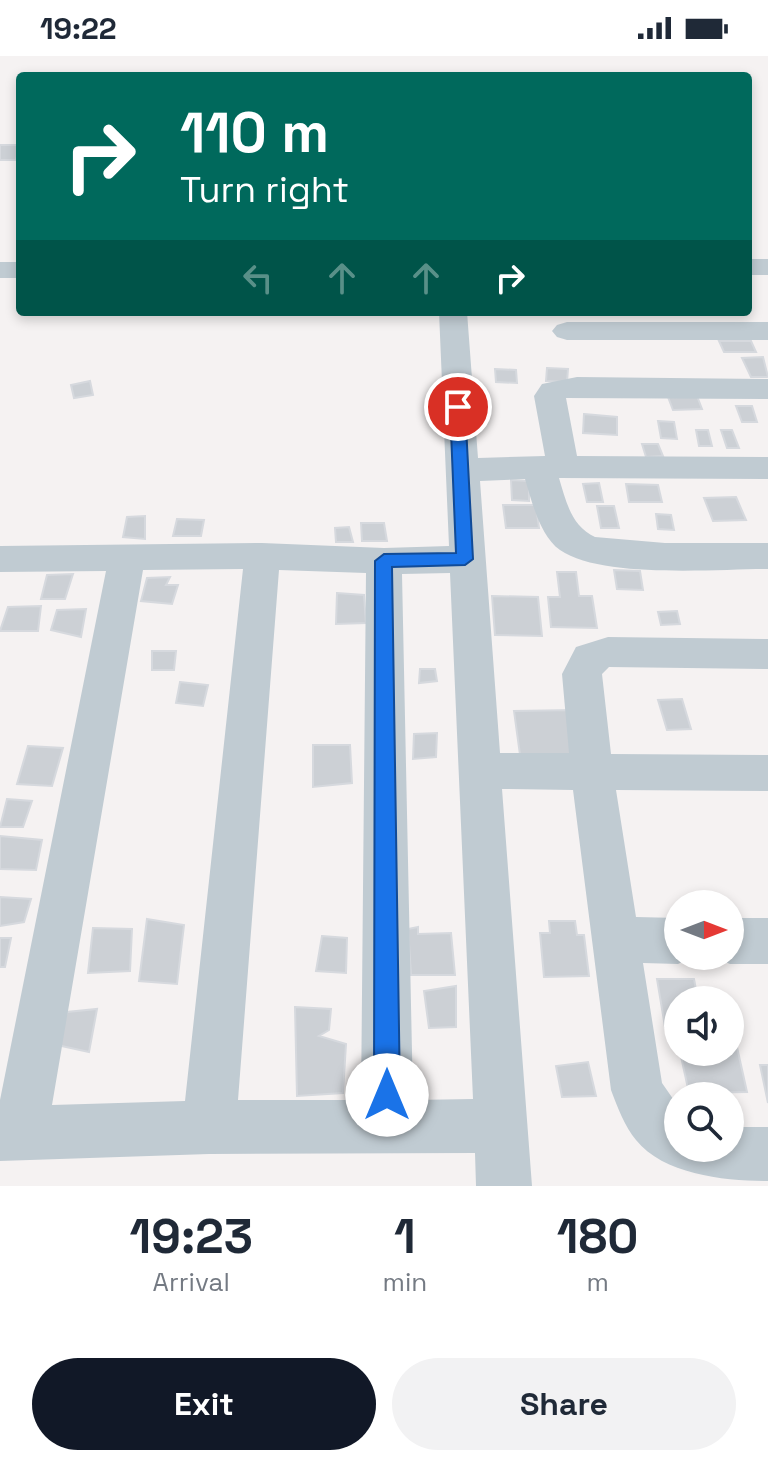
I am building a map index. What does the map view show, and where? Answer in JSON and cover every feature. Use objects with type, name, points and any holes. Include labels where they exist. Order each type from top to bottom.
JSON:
[{"type":"street","points":[[453,316],[504,1186]]},
{"type":"street","points":[[567,331],[768,331]]},
{"type":"street","points":[[768,389],[577,387],[553,391],[550,396],[551,468],[559,523],[569,539],[581,547],[620,554],[768,556]]},
{"type":"street","points":[[461,470],[768,468]]},
{"type":"street","points":[[0,559],[262,556],[384,561],[465,559]]},
{"type":"street","points":[[209,1127],[262,556]]},
{"type":"street","points":[[127,557],[10,1134],[209,1127],[501,1126]]},
{"type":"street","points":[[384,561],[387,1127]]},
{"type":"street","points":[[664,1129],[655,1122],[637,1090],[592,771],[582,674],[590,658],[608,652],[768,654]]},
{"type":"street","points":[[478,771],[768,773]]},
{"type":"street","points":[[615,940],[664,941]]},
{"type":"street","points":[[744,941],[768,941]]},
{"type":"street","points":[[744,1154],[768,1154]]},
{"type":"building","points":[[0,145],[16,145],[16,160],[0,160]]},
{"type":"building","points":[[719,341],[751,341],[756,352],[724,352]]},
{"type":"building","points":[[763,357],[768,377],[751,377],[742,358]]},
{"type":"building","points":[[547,368],[568,369],[567,382],[546,381]]},
{"type":"building","points":[[495,369],[516,370],[517,383],[496,382]]},
{"type":"building","points":[[90,381],[93,395],[74,398],[71,385]]},
{"type":"building","points":[[697,396],[702,409],[673,410],[668,397]]},
{"type":"building","points":[[736,406],[752,406],[757,422],[742,422]]},
{"type":"building","points":[[584,414],[617,417],[617,435],[583,433]]},
{"type":"building","points":[[658,421],[674,422],[677,439],[661,438]]},
{"type":"building","points":[[696,430],[708,430],[712,446],[699,446]]},
{"type":"building","points":[[721,430],[732,430],[739,448],[727,448]]},
{"type":"building","points":[[642,444],[658,444],[663,456],[646,457]]},
{"type":"building","points":[[511,480],[529,481],[529,501],[512,500]]},
{"type":"building","points":[[599,483],[603,502],[587,502],[583,484]]},
{"type":"building","points":[[626,484],[658,485],[662,502],[629,502]]},
{"type":"building","points":[[736,497],[746,520],[713,521],[704,498]]},
{"type":"building","points":[[503,505],[536,505],[539,528],[506,528]]},
{"type":"building","points":[[597,506],[614,506],[619,528],[601,528]]},
{"type":"building","points":[[656,514],[671,515],[674,530],[658,529]]},
{"type":"building","points":[[145,516],[145,539],[123,537],[127,517]]},
{"type":"building","points":[[177,519],[204,520],[201,536],[173,536]]},
{"type":"building","points":[[361,523],[384,523],[387,541],[362,541]]},
{"type":"building","points":[[349,527],[353,542],[336,542],[335,528]]},
{"type":"building","points":[[614,570],[640,571],[643,590],[617,589]]},
{"type":"building","points":[[557,572],[576,572],[579,596],[592,596],[597,628],[551,627],[548,597],[560,597]]},
{"type":"building","points":[[73,574],[65,599],[41,599],[47,575]]},
{"type":"building","points":[[170,577],[166,585],[178,585],[172,604],[141,601],[147,578]]},
{"type":"building","points":[[337,593],[364,595],[366,623],[336,624]]},
{"type":"building","points":[[492,596],[538,597],[542,636],[495,635]]},
{"type":"building","points":[[41,606],[38,631],[0,631],[8,607]]},
{"type":"building","points":[[86,609],[81,637],[51,630],[57,610]]},
{"type":"building","points":[[677,611],[680,624],[661,625],[658,612]]},
{"type":"building","points":[[152,651],[176,651],[174,670],[152,670]]},
{"type":"building","points":[[420,669],[435,669],[437,681],[419,683]]},
{"type":"building","points":[[180,682],[208,685],[203,706],[176,703]]},
{"type":"building","points":[[682,699],[691,729],[667,730],[658,700]]},
{"type":"building","points":[[575,710],[584,759],[521,762],[514,711]]},
{"type":"building","points":[[437,733],[436,757],[413,759],[414,734]]},
{"type":"building","points":[[313,745],[350,745],[352,783],[313,787]]},
{"type":"building","points":[[28,746],[63,748],[52,786],[17,784]]},
{"type":"building","points":[[7,799],[32,801],[23,827],[0,827]]},
{"type":"building","points":[[0,836],[42,840],[36,870],[0,869]]},
{"type":"building","points":[[0,897],[31,899],[24,922],[0,926]]},
{"type":"building","points":[[147,919],[184,925],[177,984],[139,981]]},
{"type":"building","points":[[549,921],[575,921],[577,935],[584,935],[589,976],[544,977],[540,933],[550,933]]},
{"type":"building","points":[[418,927],[418,934],[451,933],[455,975],[411,975],[408,929]]},
{"type":"building","points":[[93,928],[132,929],[130,971],[88,973]]},
{"type":"building","points":[[322,936],[347,938],[346,973],[316,971]]},
{"type":"building","points":[[0,938],[11,938],[5,967],[0,967]]},
{"type":"building","points":[[657,979],[694,979],[695,986],[664,986],[664,1021]]},
{"type":"building","points":[[456,986],[456,1027],[429,1028],[424,991]]},
{"type":"building","points":[[295,1007],[331,1009],[329,1030],[319,1036],[346,1044],[343,1093],[297,1096]]},
{"type":"building","points":[[97,1009],[89,1052],[57,1045],[67,1012]]},
{"type":"building","points":[[588,1062],[596,1096],[562,1097],[556,1066]]},
{"type":"building","points":[[760,1065],[768,1065],[768,1103]]},
{"type":"building","points":[[683,1066],[741,1066],[747,1092],[744,1092],[744,1082],[687,1082]]},
{"type":"route","points":[[387,1095],[384,561],[465,559],[458,407]]}]
